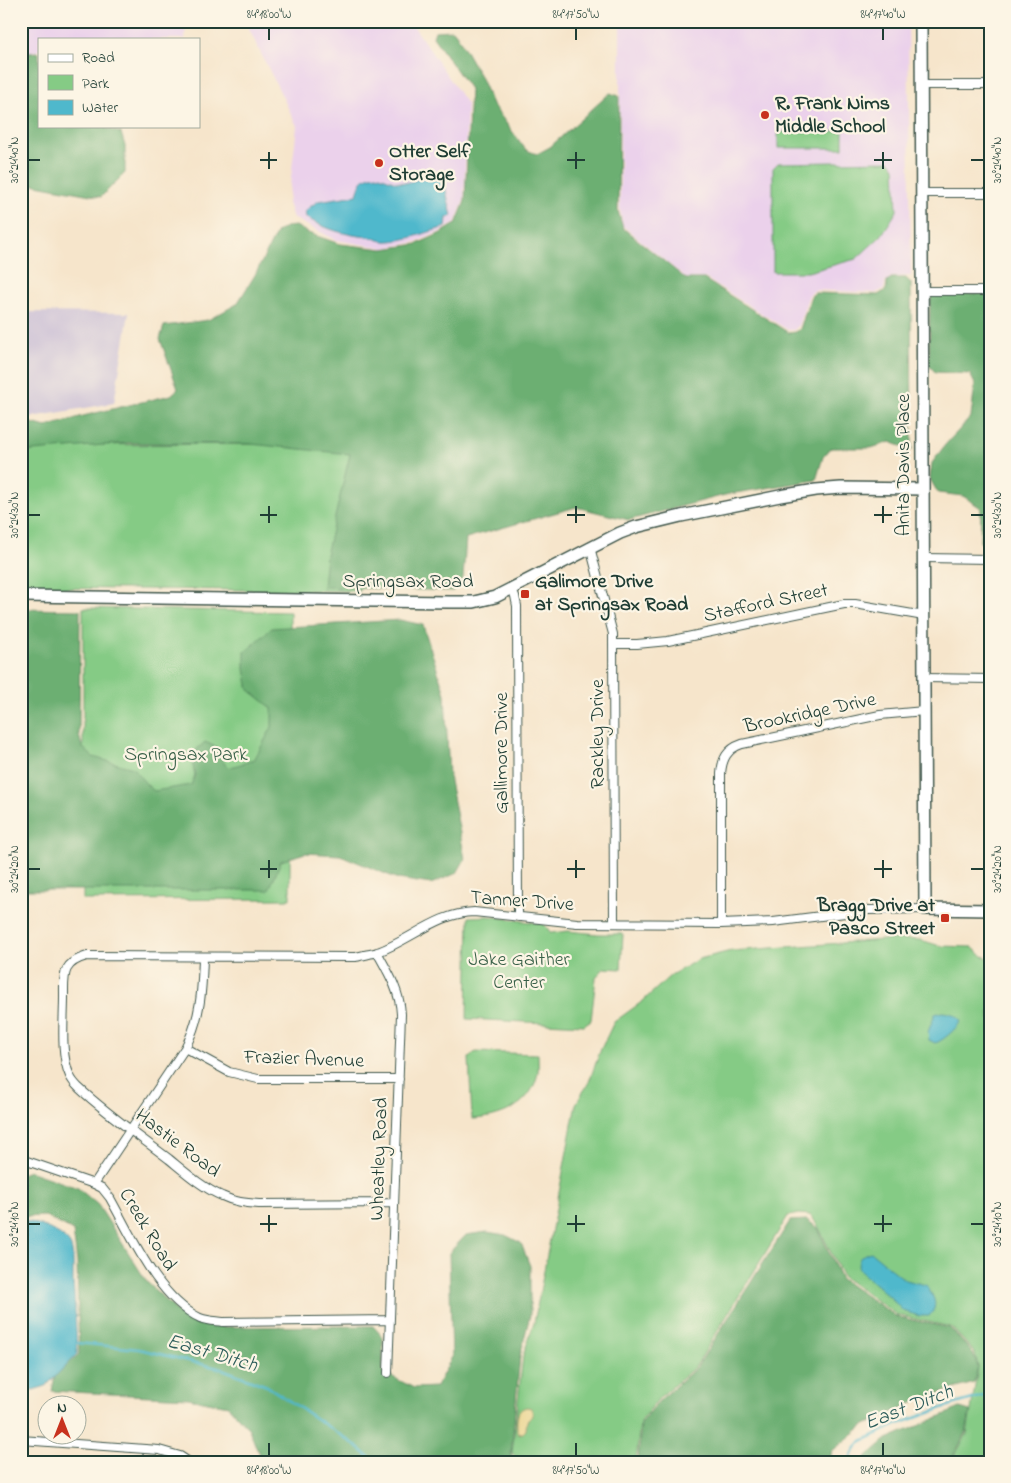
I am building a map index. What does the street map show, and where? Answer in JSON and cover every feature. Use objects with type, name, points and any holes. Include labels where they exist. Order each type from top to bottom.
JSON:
[{"type":"street","name":"Anita Davis Place","points":[[921,21],[925,909]]},
{"type":"street","points":[[921,85],[990,85]]},
{"type":"street","points":[[922,193],[990,193]]},
{"type":"street","points":[[922,291],[990,291]]},
{"type":"street","name":"Springsax Road","points":[[21,596],[474,602],[486,600],[512,589],[590,547],[636,527],[681,516],[816,490],[841,488],[923,489]]},
{"type":"street","name":"Rackley Drive","points":[[590,547],[614,634],[614,923]]},
{"type":"street","points":[[924,558],[990,559]]},
{"type":"street","name":"Gallimore Drive","points":[[512,589],[517,606],[518,917]]},
{"type":"street","name":"Stafford Street","points":[[614,644],[668,641],[844,604],[855,604],[924,616]]},
{"type":"street","points":[[924,678],[990,679]]},
{"type":"street","name":"Brookridge Drive","points":[[721,924],[721,774],[723,760],[730,750],[742,744],[880,715],[924,711]]},
{"type":"street","points":[[925,909],[990,910]]},
{"type":"street","name":"Tanner Drive","points":[[70,965],[76,959],[87,956],[348,958],[377,952],[440,920],[461,913],[474,912],[576,923],[721,924],[773,922],[869,910],[925,909]]},
{"type":"street","name":"Wheatley Road","points":[[377,952],[397,990],[401,1002],[388,1373]]},
{"type":"street","points":[[94,1184],[192,1036],[200,1009],[203,957]]},
{"type":"street","name":"Hastie Road","points":[[70,965],[64,979],[65,1061],[70,1077],[77,1087],[130,1130],[215,1193],[236,1201],[259,1204],[394,1203]]},
{"type":"street","name":"Frazier Avenue","points":[[185,1048],[213,1065],[229,1072],[258,1079],[399,1079]]},
{"type":"street","name":"Creek Road","points":[[21,1159],[102,1188],[110,1198],[156,1278],[178,1301],[201,1318],[223,1322],[390,1320]]},
{"type":"street","points":[[21,1440],[159,1450],[180,1456],[189,1462]]},
{"type":"shaded area","points":[[21,21],[186,21],[185,38],[38,38],[38,51],[21,51]]},
{"type":"shaded area","name":"Otter Self Storage","points":[[245,21],[410,21],[467,104],[464,200],[455,223],[440,232],[416,242],[384,248],[336,240],[293,218],[288,203],[297,126]]},
{"type":"shaded area","name":"R. Frank Nims Middle School","points":[[620,21],[908,21],[911,276],[891,277],[885,283],[884,289],[876,293],[815,290],[809,295],[798,326],[794,330],[788,330],[705,278],[686,278],[623,226],[620,210]]},
{"type":"shaded area","points":[[21,312],[129,313],[114,403],[21,419]]},
{"type":"green space","points":[[453,30],[480,76],[492,104],[526,150],[537,154],[550,147],[610,93],[619,96],[618,211],[623,228],[686,279],[704,279],[789,333],[800,329],[811,296],[815,293],[878,295],[886,290],[887,282],[891,278],[906,278],[911,283],[912,450],[890,442],[871,448],[831,448],[823,457],[816,480],[729,494],[629,520],[576,507],[466,538],[463,578],[453,591],[323,587],[326,555],[350,454],[250,444],[128,443],[33,451],[21,454],[21,420],[46,427],[171,395],[178,389],[160,339],[164,326],[208,320],[237,304],[255,275],[277,232],[286,227],[296,226],[308,233],[340,244],[383,249],[417,244],[456,224],[465,201],[470,89],[433,37],[435,31]]},
{"type":"green space","points":[[38,52],[38,128],[105,128],[121,133],[125,146],[125,173],[101,197],[21,182],[21,54]]},
{"type":"green space","points":[[843,131],[843,148],[778,148],[778,132]]},
{"type":"green space","points":[[889,161],[895,167],[897,211],[881,236],[856,259],[808,272],[773,272],[773,168],[778,163]]},
{"type":"green space","points":[[937,294],[990,294],[990,549],[980,542],[981,508],[963,496],[938,493],[930,479],[932,463],[945,445],[971,417],[975,384],[970,374],[935,372],[929,365],[930,303],[932,296]]},
{"type":"green space","points":[[362,444],[360,591],[21,588],[21,445]]},
{"type":"green space","name":"Springsax Park","points":[[83,608],[290,612],[290,899],[83,900]]},
{"type":"green space","points":[[21,609],[80,610],[79,735],[82,747],[93,757],[133,768],[154,791],[191,785],[195,775],[192,761],[195,751],[205,742],[216,747],[228,768],[254,760],[272,727],[272,708],[249,690],[245,669],[245,652],[272,628],[400,620],[423,625],[445,694],[449,776],[465,859],[457,873],[431,884],[398,879],[340,855],[305,853],[281,861],[269,890],[21,890]]},
{"type":"green space","name":"Jake Gaither Center","points":[[488,916],[544,924],[551,933],[568,931],[623,934],[621,969],[604,968],[596,978],[591,1020],[584,1025],[467,1019],[469,917]]},
{"type":"green space","points":[[897,939],[921,940],[940,946],[972,947],[981,955],[990,959],[990,1462],[951,1462],[967,1434],[978,1368],[975,1353],[951,1327],[897,1315],[843,1277],[817,1224],[810,1215],[799,1214],[788,1216],[696,1366],[660,1397],[640,1422],[636,1462],[521,1462],[512,1453],[523,1356],[534,1323],[576,1104],[589,1082],[601,1049],[614,1022],[643,1001],[671,975],[699,959],[731,951]]},
{"type":"green space","points":[[475,1052],[538,1054],[537,1077],[527,1096],[512,1109],[492,1116],[472,1119],[469,1058]]},
{"type":"green space","points":[[29,1171],[78,1188],[98,1205],[147,1282],[178,1312],[197,1323],[224,1327],[373,1326],[383,1337],[383,1372],[414,1388],[436,1387],[452,1357],[449,1253],[466,1235],[487,1232],[505,1235],[521,1243],[530,1266],[530,1315],[520,1356],[511,1455],[519,1462],[262,1462],[249,1429],[228,1406],[188,1398],[52,1391],[55,1376],[79,1354],[77,1262],[73,1231],[45,1216],[21,1217],[21,1174]]},
{"type":"green space","points":[[807,1220],[818,1228],[841,1279],[897,1317],[950,1328],[973,1353],[978,1367],[974,1383],[923,1398],[863,1426],[832,1451],[829,1462],[638,1462],[641,1423],[660,1400],[697,1367],[790,1221]]},
{"type":"green space","points":[[960,1408],[970,1411],[966,1433],[950,1462],[863,1462],[866,1457],[887,1439]]},
{"type":"sand","points":[[527,1407],[531,1408],[532,1415],[527,1421],[526,1430],[518,1434],[517,1424],[520,1410]]},
{"type":"water","points":[[377,175],[396,182],[406,183],[419,179],[439,180],[445,187],[452,216],[447,218],[446,227],[410,238],[384,241],[336,231],[306,217],[305,211],[318,201],[357,195],[362,180]]},
{"type":"water","points":[[942,1012],[955,1015],[961,1021],[950,1034],[935,1043],[929,1040],[928,1032],[935,1014]]},
{"type":"water","points":[[21,1221],[41,1225],[63,1237],[71,1247],[73,1259],[77,1354],[46,1386],[33,1390],[21,1387]]},
{"type":"water","points":[[871,1252],[905,1280],[926,1285],[935,1304],[929,1316],[919,1316],[903,1311],[859,1270],[858,1263],[860,1258],[864,1254]]},
{"type":"waterway","name":"East Ditch","points":[[77,1343],[139,1349],[222,1369],[267,1386],[354,1444],[375,1462]]},
{"type":"waterway","name":"East Ditch","points":[[848,1462],[862,1441],[896,1425],[945,1407],[990,1394]]},
{"type":"place","name":"R. Frank Nims Middle School","points":[[765,115]]},
{"type":"place","name":"Otter Self Storage","points":[[379,163]]},
{"type":"place","name":"Galimore Drive at Springsax Road","points":[[525,594]]},
{"type":"place","name":"Bragg Drive at Pasco Street","points":[[945,918]]}]
